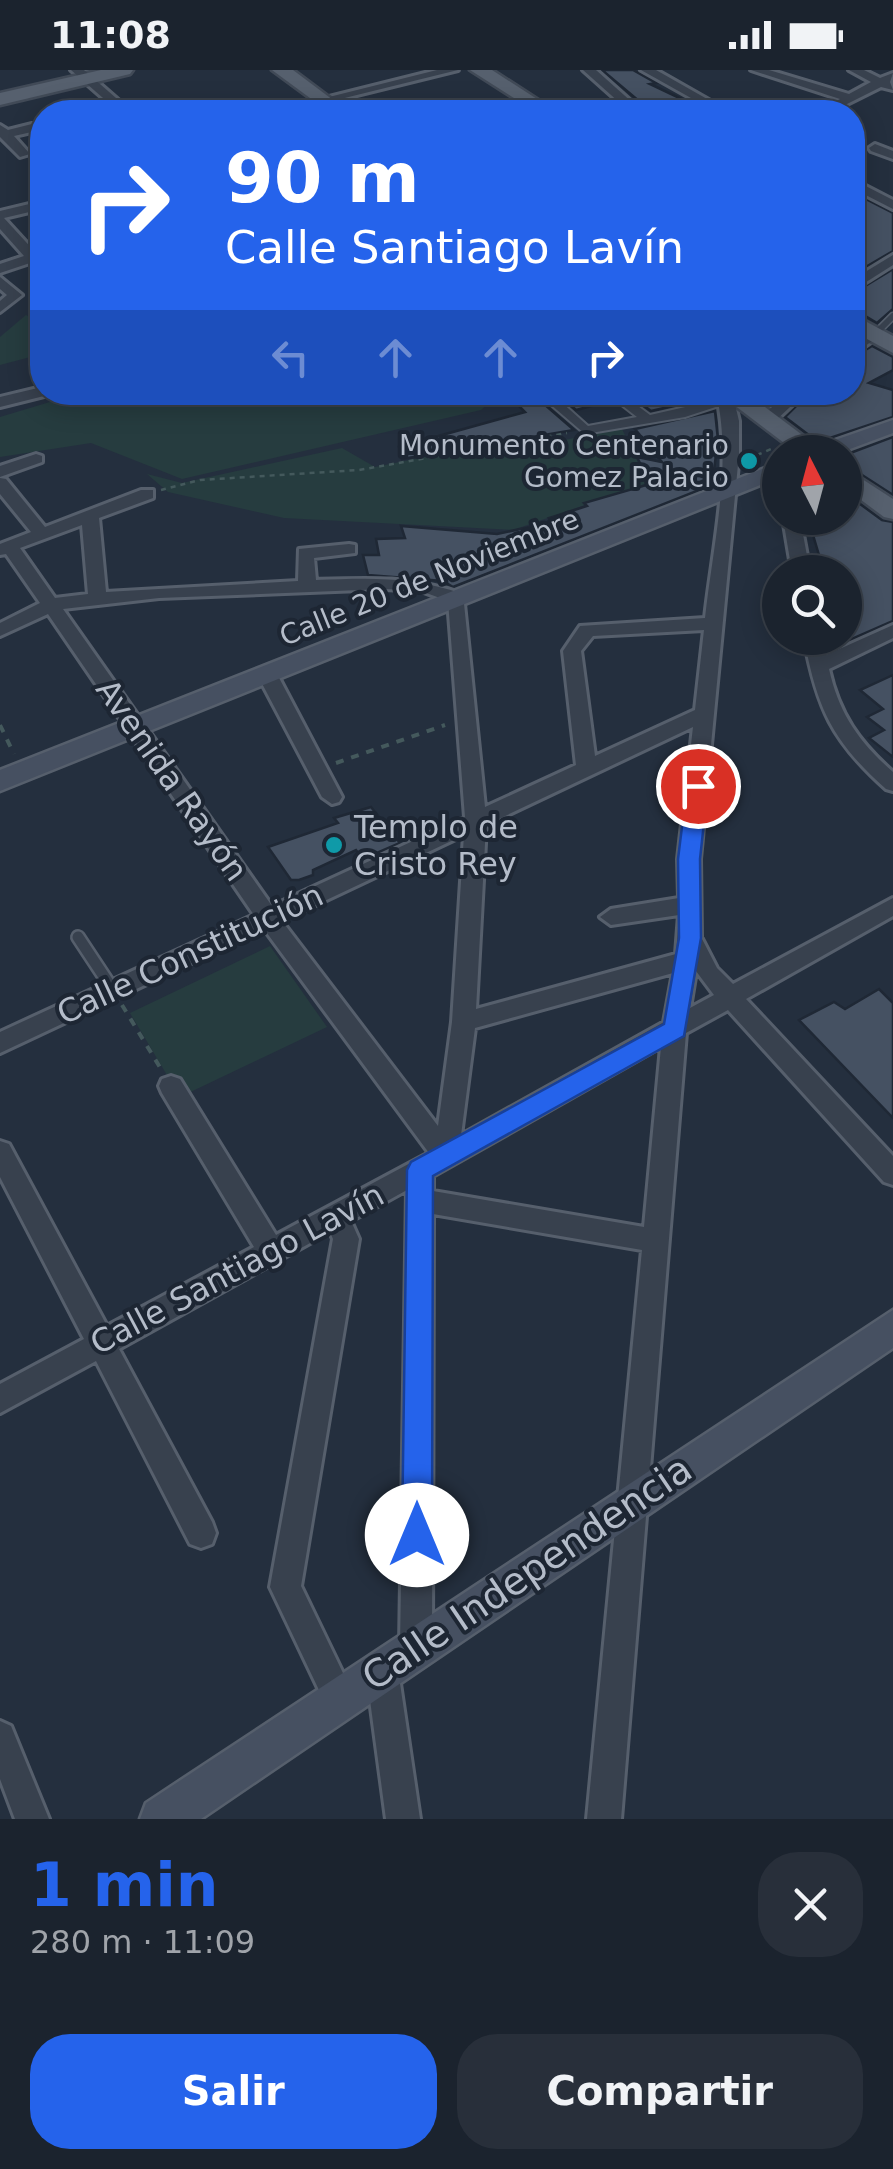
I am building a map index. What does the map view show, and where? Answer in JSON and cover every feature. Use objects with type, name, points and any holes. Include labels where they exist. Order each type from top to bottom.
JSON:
[{"type":"main road","points":[[0,99],[82,74],[124,70]]},
{"type":"main road","points":[[282,70],[323,100]]},
{"type":"main road","points":[[480,70],[529,100]]},
{"type":"main road","points":[[741,405],[788,435]]},
{"type":"main road","points":[[862,438],[893,426]]},
{"type":"main road","name":"Calle 20 de Noviembre","points":[[11,776],[762,476]]},
{"type":"main road","points":[[862,488],[893,511]]},
{"type":"main road","points":[[731,489],[762,489]]},
{"type":"main road","name":"Calle Independencia","points":[[162,1819],[893,1326]]},
{"type":"street","points":[[323,100],[452,70]]},
{"type":"street","points":[[589,70],[624,100]]},
{"type":"street","points":[[647,70],[702,100]]},
{"type":"street","points":[[758,70],[850,98]]},
{"type":"street","points":[[855,70],[887,86]]},
{"type":"street","points":[[82,74],[112,100]]},
{"type":"street","points":[[846,100],[887,86],[893,76]]},
{"type":"street","points":[[3,132],[30,128]]},
{"type":"street","points":[[3,132],[25,149]]},
{"type":"street","points":[[875,148],[893,156]]},
{"type":"street","points":[[865,190],[893,205]]},
{"type":"street","points":[[30,209],[0,218],[30,250]]},
{"type":"street","points":[[865,279],[893,259]]},
{"type":"street","points":[[0,268],[30,262]]},
{"type":"street","points":[[865,273],[871,276]]},
{"type":"street","points":[[0,281],[15,295],[0,308]]},
{"type":"street","points":[[0,402],[30,395]]},
{"type":"street","points":[[557,405],[585,430],[648,420],[697,405]]},
{"type":"street","points":[[628,405],[648,420]]},
{"type":"street","points":[[604,1819],[675,1029],[688,949],[689,859],[731,489],[732,440],[727,405]]},
{"type":"street","points":[[766,420],[784,405]]},
{"type":"street","points":[[0,472],[36,459]]},
{"type":"street","points":[[0,484],[42,534]]},
{"type":"street","points":[[5,548],[147,494]]},
{"type":"street","points":[[90,516],[98,599]]},
{"type":"street","name":"Avenida Rayón","points":[[5,548],[52,604],[133,728],[268,918],[446,1156]]},
{"type":"street","points":[[307,585],[305,553],[349,549]]},
{"type":"street","points":[[0,630],[52,604],[98,599],[307,585],[409,583],[457,598],[476,818],[464,1022],[446,1156]]},
{"type":"street","points":[[587,768],[572,652],[587,630],[716,623]]},
{"type":"street","points":[[818,666],[893,631]]},
{"type":"street","points":[[816,655],[836,727],[893,784]]},
{"type":"street","name":"Calle 20 de Noviembre","points":[[267,674],[332,797]]},
{"type":"street","name":"Calle Constitución","points":[[0,1042],[706,713]]},
{"type":"street","points":[[611,917],[690,905]]},
{"type":"street","name":"Calle Santiago Lavín","points":[[0,1399],[893,906]]},
{"type":"street","points":[[464,1022],[688,949]]},
{"type":"street","points":[[688,949],[893,1174]]},
{"type":"street","points":[[171,1086],[271,1250]]},
{"type":"street","points":[[0,1152],[201,1533]]},
{"type":"street","points":[[416,1646],[420,1170]]},
{"type":"street","points":[[420,1200],[657,1241]]},
{"type":"street","points":[[336,1216],[346,1239],[285,1587],[339,1698]]},
{"type":"street","points":[[382,1670],[404,1819]]},
{"type":"street","points":[[0,1737],[32,1819]]},
{"type":"lane","points":[[884,340],[893,316]]},
{"type":"lane","points":[[78,937],[113,990]]},
{"type":"path","points":[[147,494],[200,480],[359,470],[585,430]]},
{"type":"path","points":[[315,770],[468,718]]},
{"type":"path","points":[[0,725],[11,776]]},
{"type":"path","points":[[113,990],[171,1086]]},
{"type":"green space","points":[[26,315],[30,317],[30,357],[0,365],[0,337]]},
{"type":"green space","points":[[40,405],[487,405],[481,410],[182,479],[91,443],[0,457],[0,417]]},
{"type":"green space","points":[[484,425],[506,444],[471,448],[474,457],[622,429],[648,483],[513,530],[284,518],[168,492],[147,474],[182,483],[342,448],[375,467],[469,448]]},
{"type":"green space","points":[[270,946],[327,1027],[180,1097],[130,1013]]},
{"type":"building","points":[[602,70],[633,70],[656,83],[650,84],[684,100],[638,100]]},
{"type":"building","points":[[865,199],[893,213],[893,251],[865,267]]},
{"type":"building","points":[[893,269],[893,309],[877,323],[865,316],[865,286]]},
{"type":"building","points":[[872,346],[893,357],[893,370],[869,383],[893,390],[893,417],[839,435],[809,435],[785,417],[797,405],[865,405],[865,350]]},
{"type":"building","points":[[518,405],[545,405],[574,430],[402,459],[399,447],[525,412]]},
{"type":"building","points":[[643,405],[677,405],[651,411]]},
{"type":"building","points":[[715,411],[718,440],[712,485],[453,587],[443,581],[368,575],[363,555],[379,555],[376,539],[405,538],[401,526],[497,534],[553,522],[549,518],[587,506],[584,503],[650,484],[637,457],[662,462],[635,429]]},
{"type":"building","points":[[893,437],[893,495],[862,475],[862,449]]},
{"type":"building","points":[[862,505],[882,520],[893,522],[893,621],[862,635],[862,555],[819,555],[813,535],[862,535]]},
{"type":"building","points":[[893,675],[893,757],[869,738],[884,730],[867,717],[883,709],[860,690]]},
{"type":"building","name":"Templo de Cristo Rey","points":[[371,807],[400,843],[363,859],[356,850],[299,880],[291,880],[268,847],[338,823],[334,818]]},
{"type":"building","points":[[879,989],[893,1003],[893,1118],[799,1020],[834,1002],[845,1009]]},
{"type":"place","name":"Monumento Centenario Gomez Palacio","points":[[749,461]]},
{"type":"place","name":"Templo de Cristo Rey","points":[[334,845]]},
{"type":"route","points":[[417,1535],[420,1170],[675,1029],[690,938],[689,859],[698,786]]}]
